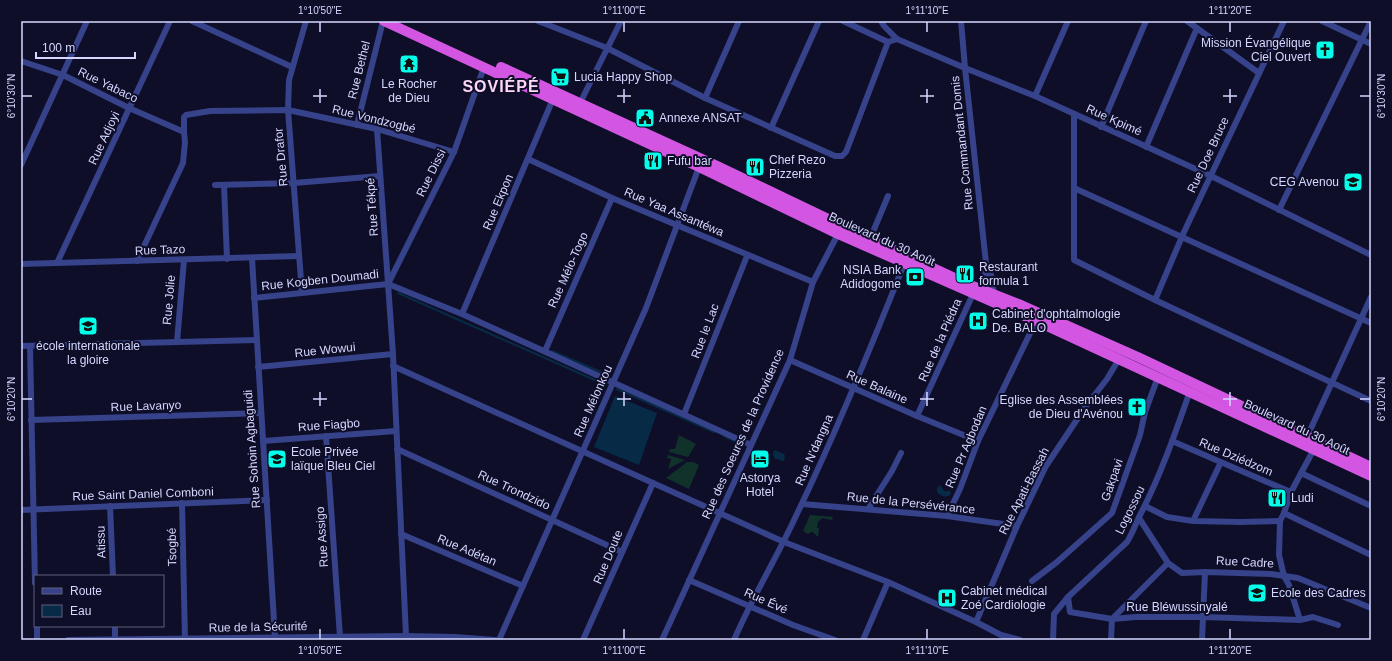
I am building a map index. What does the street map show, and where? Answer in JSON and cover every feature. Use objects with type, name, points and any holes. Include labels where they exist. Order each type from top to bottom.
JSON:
[{"type":"highway","name":"Boulevard du 30 Août","points":[[383,21],[484,66],[553,99],[578,106]]},
{"type":"highway","name":"Boulevard du 30 Août","points":[[399,21],[578,106],[644,134],[838,234],[973,294],[989,296],[1021,304],[1140,358],[1305,441]]},
{"type":"highway","name":"Boulevard du 30 Août","points":[[700,163],[970,285],[1036,321],[1190,392],[1305,441],[1371,467]]},
{"type":"highway","name":"Boulevard du 30 Août","points":[[1316,445],[1371,476]]},
{"type":"street","points":[[21,166],[88,21]]},
{"type":"street","name":"Rue Adjoyi","points":[[57,264],[170,21]]},
{"type":"street","points":[[192,21],[292,67]]},
{"type":"street","name":"Rue Drafor","points":[[302,292],[288,110],[288,86],[292,67],[306,21]]},
{"type":"street","name":"Rue Bethel","points":[[357,125],[383,21]]},
{"type":"street","points":[[538,21],[607,48],[705,98],[835,156],[842,156],[846,152],[888,42]]},
{"type":"street","points":[[578,106],[621,21]]},
{"type":"street","points":[[705,98],[739,21]]},
{"type":"street","points":[[771,128],[819,21]]},
{"type":"street","points":[[843,21],[888,42],[897,39],[881,21]]},
{"type":"street","name":"Rue Commandant Domis","points":[[961,21],[986,263],[990,269],[989,296]]},
{"type":"street","points":[[1035,96],[1068,21]]},
{"type":"street","points":[[1101,126],[1146,21]]},
{"type":"street","points":[[1187,21],[1259,73]]},
{"type":"street","name":"Rue Doe Bruce","points":[[1155,300],[1182,236],[1284,21]]},
{"type":"street","points":[[1322,21],[1371,44]]},
{"type":"street","points":[[1279,210],[1371,21]]},
{"type":"street","points":[[1146,146],[1197,28]]},
{"type":"street","name":"Rue Kpimé","points":[[897,39],[1035,96],[1146,146],[1211,176],[1371,255]]},
{"type":"street","name":"Rue Yabaco","points":[[21,61],[63,75],[129,108],[184,132]]},
{"type":"street","name":"Rue Dissi","points":[[388,284],[454,152],[484,66]]},
{"type":"street","name":"Rue Ekpon","points":[[462,314],[553,99]]},
{"type":"street","name":"Rue Vondzogbé","points":[[184,132],[184,117],[186,115],[210,111],[288,110],[377,129],[454,152]]},
{"type":"street","points":[[1074,114],[1074,260],[1155,300],[1371,401]]},
{"type":"street","name":"Rue Tékpé","points":[[377,129],[393,354],[406,636]]},
{"type":"street","points":[[136,261],[183,163],[186,142],[184,132]]},
{"type":"street","name":"Rue Yaa Assantéwa","points":[[528,159],[612,198],[747,256],[813,282]]},
{"type":"street","name":"Rue Mélonkou","points":[[499,640],[646,308],[700,163]]},
{"type":"street","points":[[215,185],[294,182],[380,176]]},
{"type":"street","points":[[224,185],[226,259]]},
{"type":"street","points":[[1074,188],[1371,323]]},
{"type":"street","points":[[870,239],[888,196]]},
{"type":"street","name":"Rue Mélo-Togo","points":[[544,351],[612,198]]},
{"type":"street","name":"Rue des Soeurss de la Providence","points":[[662,640],[790,360],[813,282],[838,234]]},
{"type":"street","name":"Rue Tazo","points":[[21,264],[299,256]]},
{"type":"street","name":"Rue le Lac","points":[[684,414],[747,256]]},
{"type":"street","name":"Rue Sohoin Agbaguidi","points":[[252,258],[275,638]]},
{"type":"street","name":"Rue Jolie","points":[[177,342],[184,260]]},
{"type":"street","name":"Rue N'dangna","points":[[734,640],[749,606],[784,542],[854,389],[904,264]]},
{"type":"street","points":[[388,284],[462,314],[751,445]]},
{"type":"street","name":"Rue Kogben Doumadi","points":[[254,298],[388,284]]},
{"type":"street","name":"Rue de la Piédra","points":[[917,416],[973,294]]},
{"type":"street","points":[[1305,441],[1371,297]]},
{"type":"street","name":"Rue Pr Agbodan","points":[[947,516],[960,489],[978,441],[1036,321]]},
{"type":"street","points":[[21,346],[257,340]]},
{"type":"street","points":[[30,346],[32,509],[35,575]]},
{"type":"street","name":"Rue Wowui","points":[[258,367],[393,354]]},
{"type":"street","name":"Rue Apati-Bassah","points":[[976,622],[1017,526],[1046,466],[1086,406],[1107,379],[1119,359]]},
{"type":"street","name":"Rue Balaine","points":[[790,360],[854,389],[978,441]]},
{"type":"street","points":[[393,366],[784,542],[888,582],[976,622],[1000,635],[1020,640]]},
{"type":"street","name":"Gakpavi","points":[[1032,581],[1057,562],[1112,513],[1140,435],[1145,412],[1158,377]]},
{"type":"street","name":"Logossou","points":[[1053,640],[1054,614],[1068,597],[1127,542],[1132,534],[1146,506],[1190,392]]},
{"type":"street","name":"Rue Lavanyo","points":[[31,420],[261,413]]},
{"type":"street","name":"Rue Fiagbo","points":[[263,441],[396,431]]},
{"type":"street","name":"Rue Assigo","points":[[326,436],[340,637]]},
{"type":"street","name":"Rue Dziédzom","points":[[1172,441],[1291,492]]},
{"type":"street","points":[[1300,620],[1290,585],[1284,576],[1279,555],[1280,521],[1284,514],[1291,492],[1316,445]]},
{"type":"street","name":"Rue Trondzido","points":[[397,449],[622,552]]},
{"type":"street","points":[[868,509],[892,471],[901,453]]},
{"type":"street","points":[[1192,521],[1221,462]]},
{"type":"street","points":[[1301,473],[1371,506]]},
{"type":"street","name":"Rue Doute","points":[[583,640],[653,483]]},
{"type":"street","name":"Rue Saint Daniel Comboni","points":[[21,510],[267,500]]},
{"type":"street","name":"Tsogbé","points":[[182,503],[185,639]]},
{"type":"street","name":"Rue de la Persévérance","points":[[802,504],[947,516],[1017,526]]},
{"type":"street","name":"Atissu","points":[[110,506],[113,575]]},
{"type":"street","points":[[1146,506],[1167,518],[1192,521],[1280,521]]},
{"type":"street","points":[[1284,514],[1371,555]]},
{"type":"street","name":"Rue Cadre","points":[[1139,518],[1168,563],[1182,573],[1205,572],[1271,574],[1298,578],[1371,608]]},
{"type":"street","name":"Rue Adétan","points":[[401,534],[523,586]]},
{"type":"street","points":[[1111,640],[1112,619],[1168,563]]},
{"type":"street","points":[[1202,640],[1205,572]]},
{"type":"street","name":"Rue Évé","points":[[689,580],[793,625],[834,640]]},
{"type":"street","points":[[863,640],[888,582]]},
{"type":"street","name":"Rue Bléwussinyalé","points":[[1068,597],[1070,612],[1112,619],[1136,617],[1203,617],[1300,620],[1313,617],[1338,625]]},
{"type":"street","points":[[36,627],[37,640]]},
{"type":"street","points":[[115,627],[115,640]]},
{"type":"street","name":"Rue de la Sécurité","points":[[68,640],[455,636],[495,640]]},
{"type":"green space","points":[[679,435],[696,444],[688,457],[669,452],[670,449],[675,449]]},
{"type":"green space","points":[[668,455],[685,460],[668,469],[671,459],[667,458]]},
{"type":"green space","points":[[687,462],[693,462],[699,465],[689,489],[666,478]]},
{"type":"green space","points":[[810,515],[833,517],[832,520],[822,518],[818,522],[818,537],[813,532],[808,534],[803,531]]},
{"type":"water","points":[[615,396],[657,413],[639,465],[594,447]]},
{"type":"water","points":[[775,450],[784,454],[784,461],[774,458],[773,453]]},
{"type":"water","points":[[940,485],[944,491],[950,491],[951,493],[949,496],[942,496],[939,494],[937,488]]},
{"type":"waterway","points":[[398,293],[606,385]]},
{"type":"waterway","points":[[552,351],[608,375]]},
{"type":"waterway","points":[[617,389],[714,432]]},
{"type":"waterway","points":[[724,436],[743,445]]},
{"type":"place","name":"Mission Évangélique Ciel Ouvert","points":[[1325,50]]},
{"type":"place","name":"Le Rocher de Dieu","points":[[409,64]]},
{"type":"place","name":"Lucia Happy Shop","points":[[560,77]]},
{"type":"place","name":"Annexe ANSAT","points":[[645,118]]},
{"type":"place","name":"Fufu bar","points":[[653,161]]},
{"type":"place","name":"Chef Rezo Pizzeria","points":[[755,167]]},
{"type":"place","name":"CEG Avenou","points":[[1353,182]]},
{"type":"place","name":"Restaurant formula 1","points":[[965,274]]},
{"type":"place","name":"NSIA Bank Adidogome","points":[[915,277]]},
{"type":"place","name":"Cabinet d'ophtalmologie De. BALO","points":[[978,321]]},
{"type":"place","name":"école internationale la gloire","points":[[88,326]]},
{"type":"place","name":"Eglise des Assemblées de Dieu d'Avénou","points":[[1137,407]]},
{"type":"place","name":"Ecole Privée laïque Bleu Ciel","points":[[277,459]]},
{"type":"place","name":"Astorya Hotel","points":[[760,459]]},
{"type":"place","name":"Ludi","points":[[1277,498]]},
{"type":"place","name":"Ecole des Cadres","points":[[1257,593]]},
{"type":"place","name":"Cabinet médical Zoé Cardiologie","points":[[947,598]]},
{"type":"district","name":"SOVIÉPÉ","points":[[501,86]]}]
